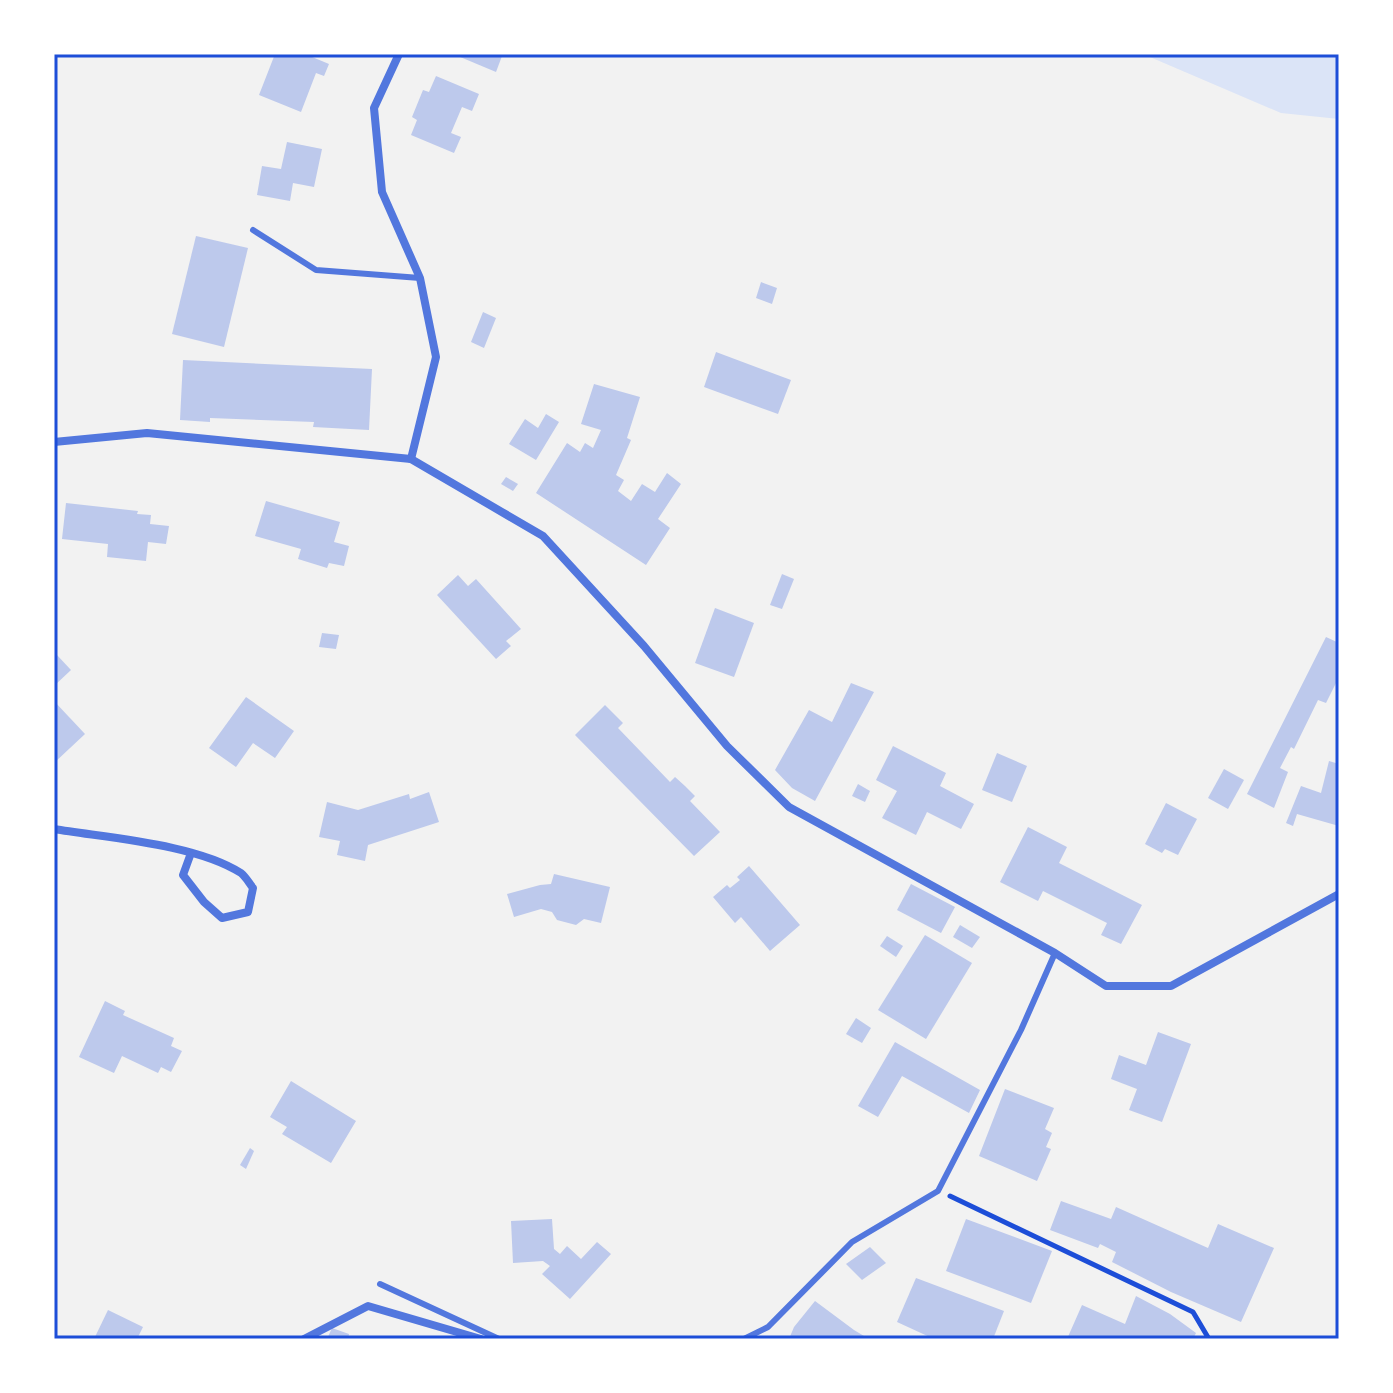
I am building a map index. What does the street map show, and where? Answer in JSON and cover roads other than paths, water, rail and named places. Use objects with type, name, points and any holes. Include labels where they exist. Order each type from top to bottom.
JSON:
[{"type":"street","points":[[399,54],[374,108],[382,192],[420,278],[436,357],[411,459]]},
{"type":"street","points":[[54,442],[147,433],[411,459],[543,536],[644,646],[727,746],[789,807],[1055,953],[1106,986],[1171,986],[1339,894]]},
{"type":"street","points":[[54,829],[191,853],[243,874],[253,888],[248,912],[222,918],[204,902],[183,875],[191,853]]},
{"type":"street","points":[[304,1339],[368,1306],[481,1339]]},
{"type":"lane","points":[[253,230],[316,270],[420,278]]},
{"type":"lane","points":[[744,1339],[768,1327],[852,1242],[938,1191],[1021,1030],[1055,953]]},
{"type":"lane","points":[[380,1284],[499,1339]]}]
